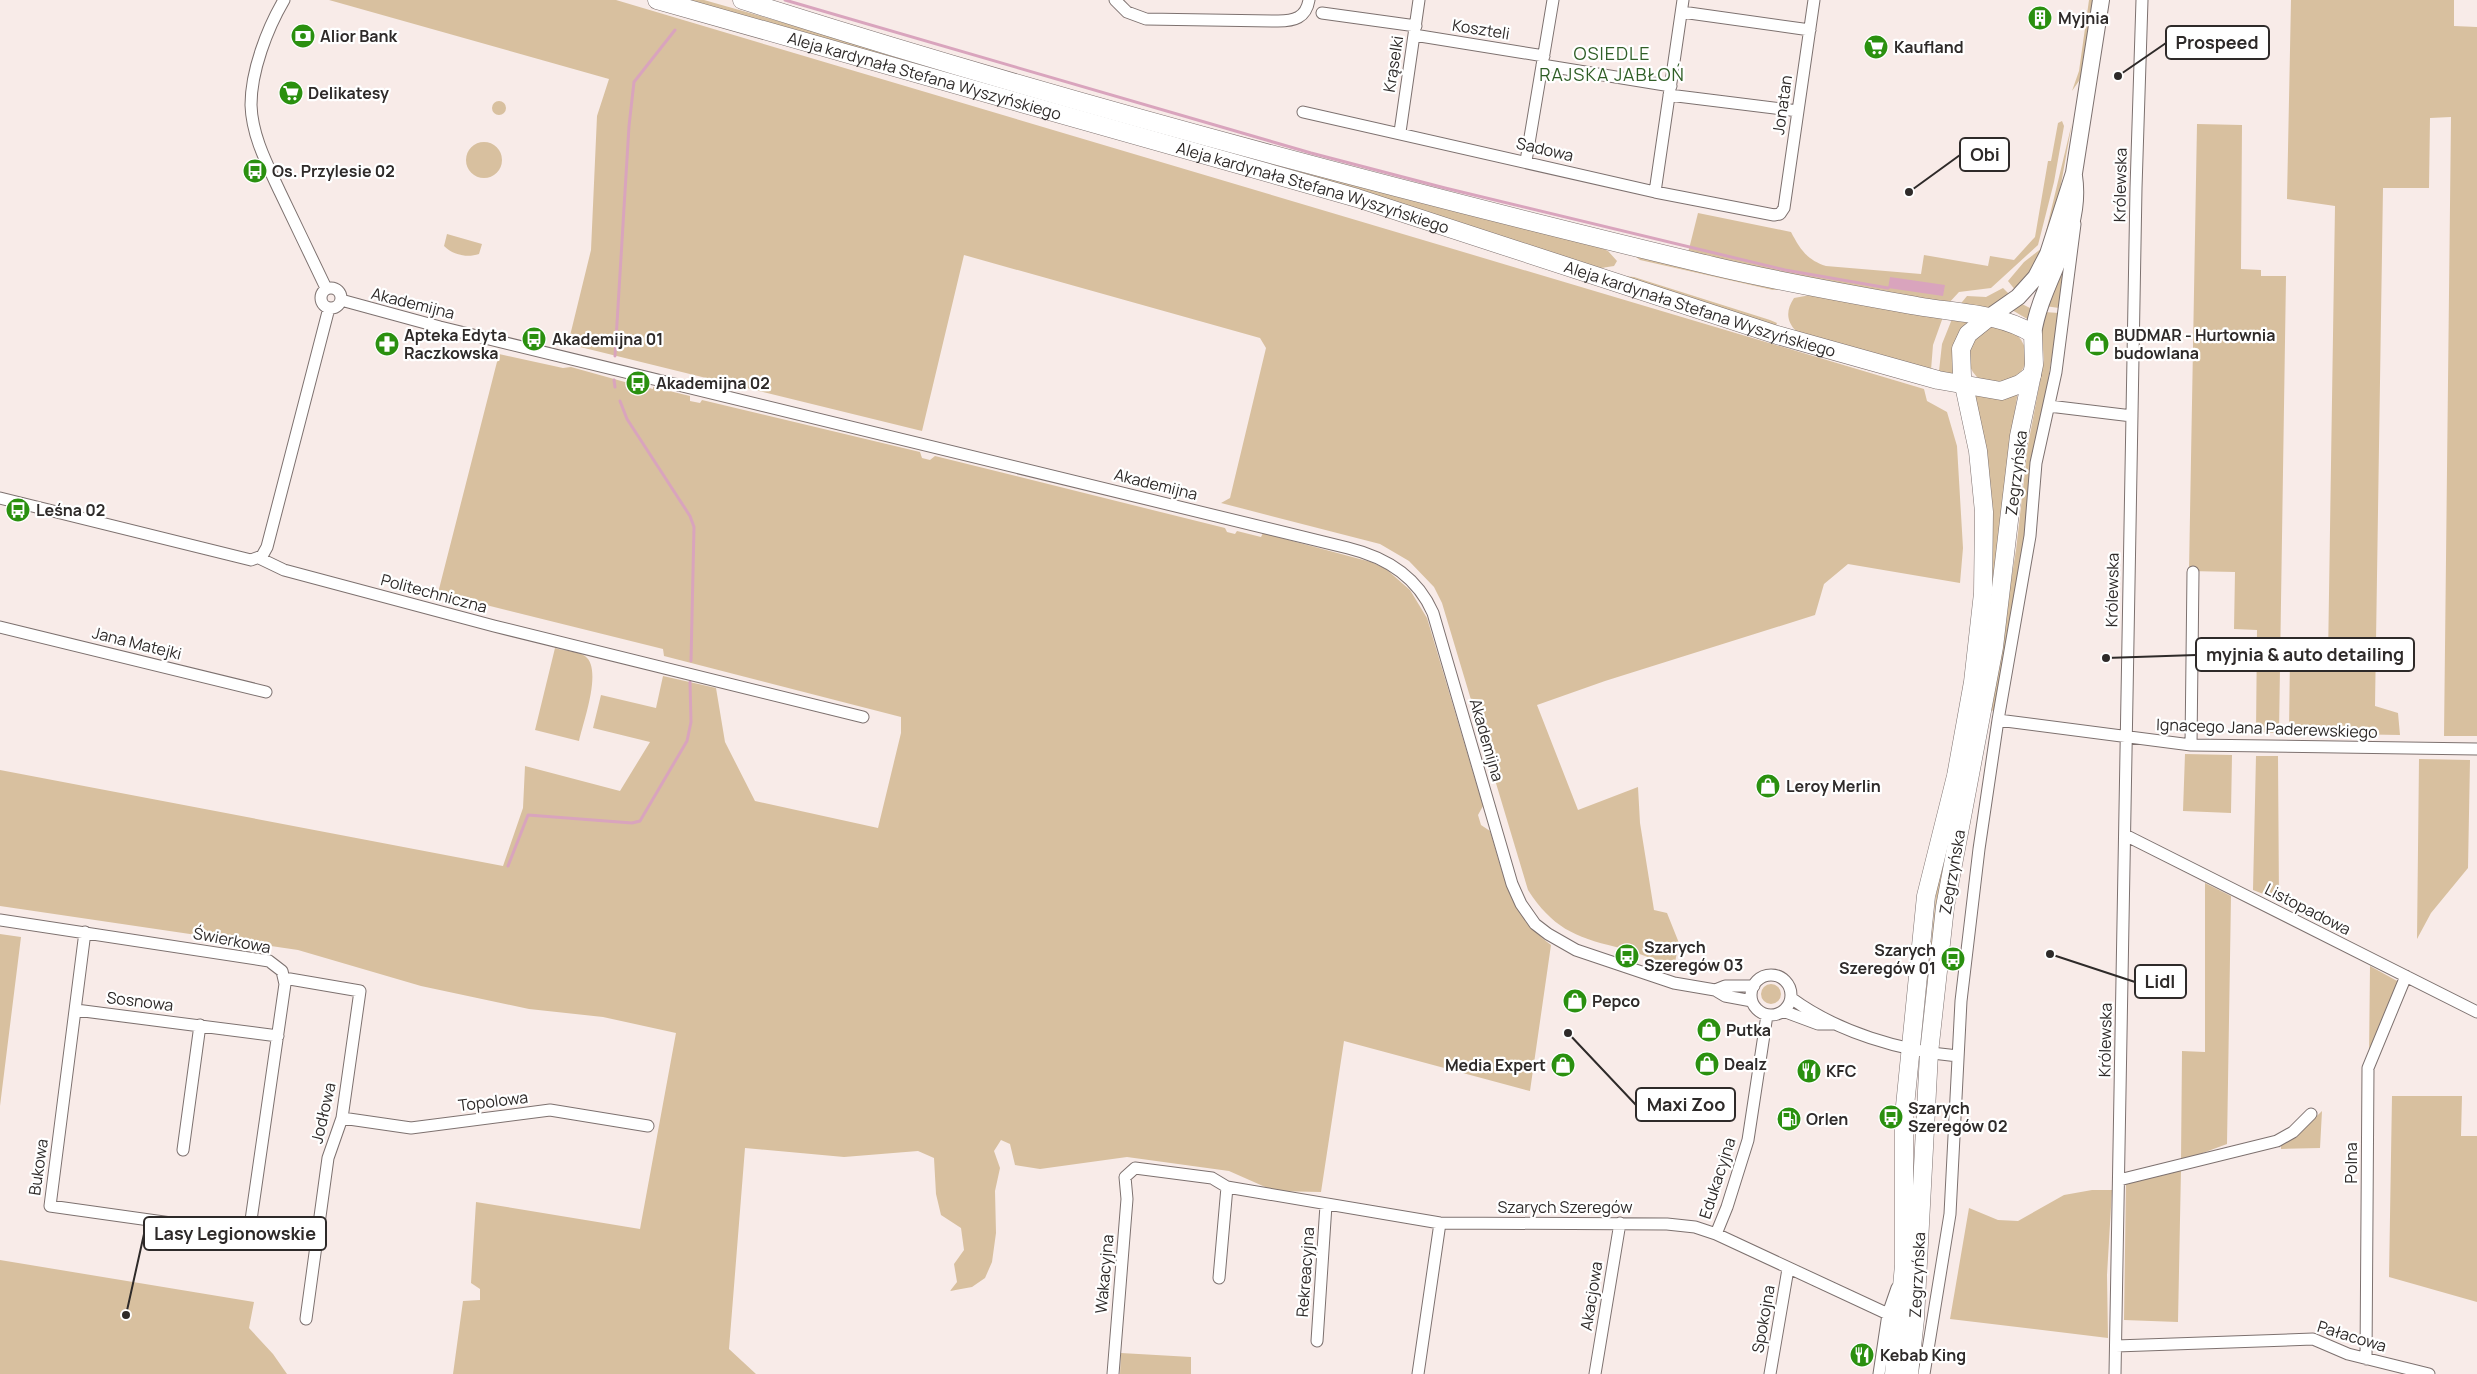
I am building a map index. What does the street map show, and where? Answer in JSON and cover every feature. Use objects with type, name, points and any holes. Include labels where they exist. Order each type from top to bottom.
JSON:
[{"type":"main road","name":"Aleja kardynała Stefana Wyszyńskiego","points":[[657,0],[1350,196],[1777,335],[1965,386]]},
{"type":"main road","name":"Aleja kardynała Stefana Wyszyńskiego","points":[[742,0],[866,40],[1400,189],[1728,269],[1868,298],[1988,318]]},
{"type":"main road","points":[[2074,173],[2076,192],[2074,210],[2062,252],[2037,315],[2033,334],[2034,360],[2032,375],[2020,384],[2000,391],[1965,386],[1961,364],[1963,342],[1971,331],[2011,303],[2041,270],[2053,242],[2065,196],[2074,173],[2101,0]]},
{"type":"main road","points":[[1988,318],[2014,324],[2033,334]]},
{"type":"main road","name":"Zegrzyńska","points":[[1909,1374],[1916,1318],[1929,1053],[1945,907],[1994,646],[2019,436],[2032,375]]},
{"type":"main road","name":"Zegrzyńska","points":[[1894,1374],[1904,1265],[1904,1116],[1926,896],[1958,766],[1973,682],[1983,592],[1984,512],[1978,451],[1965,386]]},
{"type":"street","points":[[284,0],[272,24],[257,68],[252,96],[252,118],[254,131],[270,169],[326,288]]},
{"type":"street","points":[[1115,0],[1127,12],[1146,19],[1278,21],[1298,18],[1305,13],[1309,0]]},
{"type":"street","name":"Krąselki","points":[[1400,132],[1419,0]]},
{"type":"street","points":[[1526,160],[1553,0]]},
{"type":"street","points":[[1655,192],[1684,0]]},
{"type":"street","name":"Jonatan","points":[[1780,214],[1784,208],[1814,0]]},
{"type":"street","name":"Królewska","points":[[2115,1374],[2132,416],[2142,0]]},
{"type":"street","points":[[1682,12],[1810,30]]},
{"type":"street","name":"Koszteli","points":[[1322,13],[1415,31],[1670,90],[1798,112]]},
{"type":"street","name":"Sadowa","points":[[1302,112],[1526,160],[1655,192],[1774,215],[1780,214]]},
{"type":"street","points":[[1924,1374],[1950,1214],[1965,962],[1998,720],[2030,536],[2036,463],[2056,372],[2063,312],[2075,239],[2074,210]]},
{"type":"street","points":[[326,288],[338,290],[341,300],[337,307],[329,308],[323,305],[321,298],[326,288]]},
{"type":"street","name":"Akademijna","points":[[341,300],[440,327],[1348,548],[1382,559],[1405,574],[1433,613],[1512,884],[1527,914],[1548,934],[1593,957],[1674,983],[1715,990],[1725,996],[1752,1001]]},
{"type":"street","points":[[259,558],[267,547],[329,308]]},
{"type":"street","points":[[2049,406],[2132,416]]},
{"type":"street","name":"Politechniczna","points":[[0,498],[231,556],[251,560],[259,558],[290,572],[494,626],[863,717]]},
{"type":"street","points":[[2191,745],[2193,572]]},
{"type":"street","name":"Jana Matejki","points":[[0,626],[266,692]]},
{"type":"street","name":"Ignacego Jana Paderewskiego","points":[[1998,720],[2191,745],[2477,749]]},
{"type":"street","name":"Listopadowa","points":[[2124,836],[2477,1012]]},
{"type":"street","name":"Świerkowa","points":[[0,920],[269,960],[279,967],[284,978]]},
{"type":"street","name":"Bukowa","points":[[86,932],[50,1206],[250,1234],[278,1036]]},
{"type":"street","points":[[1764,976],[1778,976],[1789,986],[1791,998],[1783,1011],[1776,1015],[1768,1015],[1760,1011],[1752,1001],[1754,986],[1764,976]]},
{"type":"street","name":"Polna","points":[[2366,1358],[2368,1068],[2406,976]]},
{"type":"street","points":[[278,1036],[284,978]]},
{"type":"street","name":"Jodłowa","points":[[284,978],[360,991],[342,1118],[328,1158],[306,1319]]},
{"type":"street","name":"Akademijna","points":[[1715,990],[1725,986],[1754,986]]},
{"type":"street","points":[[1791,998],[1837,1024],[1910,1049],[1958,1056]]},
{"type":"street","name":"Sosnowa","points":[[76,1010],[278,1036]]},
{"type":"street","points":[[1783,1011],[1818,1024],[1837,1024]]},
{"type":"street","name":"Edukacyjna","points":[[1716,1234],[1727,1207],[1748,1140],[1768,1015]]},
{"type":"street","points":[[183,1150],[200,1025]]},
{"type":"street","name":"Topolowa","points":[[342,1118],[411,1128],[550,1110],[648,1126]]},
{"type":"street","points":[[2119,1180],[2278,1141],[2293,1132],[2311,1114]]},
{"type":"street","name":"Szarych Szeregów","points":[[1125,1177],[1135,1168],[1212,1178],[1227,1187],[1440,1223],[1620,1223],[1690,1226],[1716,1234],[1888,1314]]},
{"type":"street","name":"Wakacyjna","points":[[1113,1374],[1127,1198],[1125,1177]]},
{"type":"street","points":[[1219,1278],[1227,1187]]},
{"type":"street","name":"Rekreacyjna","points":[[1317,1342],[1326,1204]]},
{"type":"street","points":[[1418,1374],[1440,1223]]},
{"type":"street","name":"Akacjowa","points":[[1595,1374],[1620,1223]]},
{"type":"street","points":[[1879,1374],[1888,1314],[1904,1265]]},
{"type":"street","name":"Spokojna","points":[[1770,1374],[1788,1268]]},
{"type":"street","name":"Pałacowa","points":[[2116,1346],[2313,1339],[2348,1354],[2429,1374]]},
{"type":"shaded area","points":[[329,0],[616,0],[1924,389],[1927,401],[1947,412],[1957,446],[1963,548],[1960,583],[1848,564],[1824,584],[1815,615],[1605,681],[1537,705],[1578,810],[1638,787],[1640,823],[1654,910],[1667,913],[1679,943],[1674,967],[1630,951],[1588,939],[1565,929],[1555,922],[1537,903],[1528,890],[1442,603],[1434,587],[1409,561],[1380,544],[1221,503],[1230,498],[1266,348],[1260,338],[964,255],[922,431],[568,344],[591,250],[597,116],[609,79]]},
{"type":"shaded area","points":[[672,0],[704,0],[1354,185],[1598,246],[1608,251],[1617,261],[1614,266],[1595,269]]},
{"type":"shaded area","points":[[2089,0],[2093,0],[2081,78],[2072,91],[2079,71]]},
{"type":"shaded area","points":[[2291,0],[2454,0],[2454,26],[2477,27],[2477,736],[2444,736],[2451,117],[2430,118],[2429,188],[2383,188],[2375,706],[2398,713],[2400,735],[2292,733],[2289,730],[2290,657],[2328,659],[2335,206],[2287,199]]},
{"type":"shaded area","points":[[496,101],[502,101],[506,108],[502,115],[496,115],[492,111],[492,105]]},
{"type":"shaded area","points":[[2062,121],[2064,126],[2054,182],[2038,245],[1991,288],[1959,292],[1947,305],[1859,290],[1688,253],[1698,213],[1791,232],[1809,257],[1819,264],[1826,266],[1921,274],[1924,255],[1988,266],[1990,256],[2014,260],[2035,237],[2048,161],[2051,161],[2058,123]]},
{"type":"shaded area","points":[[2072,123],[2056,212],[2040,259],[2016,291],[2008,281],[2024,262],[2042,248]]},
{"type":"shaded area","points":[[2197,124],[2242,125],[2241,269],[2261,270],[2261,276],[2286,276],[2279,733],[2256,732],[2257,630],[2234,629],[2235,572],[2189,571]]},
{"type":"shaded area","points":[[484,142],[496,148],[502,160],[496,172],[484,178],[472,172],[466,160],[472,148]]},
{"type":"shaded area","points":[[447,234],[482,244],[479,254],[465,256],[452,252],[444,246]]},
{"type":"shaded area","points":[[2069,243],[2059,308],[2045,306]]},
{"type":"shaded area","points":[[1631,253],[1786,288],[1773,290],[1640,260]]},
{"type":"shaded area","points":[[1623,276],[1634,277],[1777,323],[1775,328]]},
{"type":"shaded area","points":[[1890,277],[1945,285],[1943,296],[1888,288]]},
{"type":"shaded area","points":[[2003,288],[2011,296],[1991,309],[1958,307],[1967,296],[1986,297]]},
{"type":"shaded area","points":[[1816,294],[1943,317],[1933,345],[1931,370],[1796,331],[1790,323],[1788,315],[1791,302],[1794,298]]},
{"type":"shaded area","points":[[2020,303],[2032,309],[2029,320],[2012,310]]},
{"type":"shaded area","points":[[2044,312],[2059,313],[2038,441],[2024,561],[1998,712],[1990,710],[2016,550],[2028,445],[2044,360],[2041,328]]},
{"type":"shaded area","points":[[1952,319],[1969,322],[1955,376],[1939,371],[1942,344]]},
{"type":"shaded area","points":[[1997,327],[2008,329],[2021,340],[2026,356],[2024,367],[2013,380],[1997,385],[1986,383],[1973,372],[1968,356],[1970,345],[1981,332]]},
{"type":"shaded area","points":[[499,354],[563,368],[571,367],[632,384],[631,388],[640,390],[642,386],[653,389],[653,387],[690,396],[690,401],[700,403],[702,400],[920,452],[922,458],[930,460],[935,456],[1225,528],[1227,532],[1235,534],[1237,531],[1261,537],[1263,533],[1371,562],[1386,569],[1410,590],[1427,618],[1483,806],[1478,815],[1481,825],[1490,831],[1505,880],[1517,908],[1537,933],[1551,945],[1530,1091],[1344,1041],[1321,1192],[1274,1191],[1229,1171],[1127,1157],[1040,1169],[1015,1165],[1010,1144],[1001,1140],[994,1151],[1000,1168],[995,1191],[996,1233],[992,1262],[985,1278],[972,1287],[950,1291],[957,1282],[954,1264],[964,1250],[961,1228],[941,1215],[936,1194],[934,1158],[918,1151],[844,1157],[745,1148],[729,1349],[756,1374],[453,1374],[463,1301],[480,1300],[480,1289],[471,1283],[476,1202],[640,1229],[676,1033],[603,1017],[529,1009],[421,986],[298,950],[0,906],[0,770],[503,866],[523,808],[525,766],[620,791],[650,742],[593,728],[601,695],[656,708],[663,676],[716,688],[725,742],[755,801],[878,828],[901,733],[901,717],[664,656],[663,649],[438,593]]},
{"type":"shaded area","points":[[2018,391],[2009,449],[1986,653],[1975,722],[1943,876],[1924,1012],[1937,885],[1973,722],[1987,630],[1991,546],[1990,511],[1988,477],[1974,393],[2000,396]]},
{"type":"shaded area","points":[[555,648],[582,654],[590,663],[592,684],[579,741],[535,730]]},
{"type":"shaded area","points":[[2185,754],[2232,755],[2231,813],[2183,811]]},
{"type":"shaded area","points":[[2256,756],[2278,756],[2279,900],[2253,890]]},
{"type":"shaded area","points":[[2419,759],[2470,760],[2468,868],[2431,913],[2417,939]]},
{"type":"shaded area","points":[[2205,883],[2231,896],[2227,1144],[2181,1161],[2182,1051],[2205,1052]]},
{"type":"shaded area","points":[[0,934],[21,937],[0,1106]]},
{"type":"shaded area","points":[[2370,966],[2399,982],[2369,1059]]},
{"type":"shaded area","points":[[1771,984],[1778,987],[1781,994],[1778,1001],[1771,1004],[1764,1001],[1761,994],[1764,987]]},
{"type":"shaded area","points":[[2392,1096],[2462,1096],[2461,1136],[2477,1136],[2477,1302],[2389,1277]]},
{"type":"shaded area","points":[[2322,1111],[2320,1148],[2281,1149],[2281,1143],[2297,1135]]},
{"type":"shaded area","points":[[2181,1169],[2178,1322],[2124,1320],[2126,1183]]},
{"type":"shaded area","points":[[2092,1190],[2112,1190],[2107,1275],[2108,1338],[1950,1319],[1969,1208],[1998,1220],[2018,1221],[2064,1195]]},
{"type":"shaded area","points":[[0,1260],[254,1302],[249,1328],[273,1354],[287,1374],[0,1374]]},
{"type":"shaded area","points":[[1121,1353],[1191,1357],[1191,1374],[1120,1374]]},
{"type":"waterway","points":[[785,0],[1311,153],[1445,188],[1785,270],[1888,288]]},
{"type":"waterway","points":[[615,356],[629,126],[634,82],[675,30]]},
{"type":"waterway","points":[[614,380],[615,387]]},
{"type":"waterway","points":[[620,401],[627,419],[690,516],[694,527],[691,661]]},
{"type":"waterway","points":[[508,866],[528,815],[632,823],[640,821],[687,741],[691,722],[690,682]]},
{"type":"place","name":"Myjnia","points":[[2040,18]]},
{"type":"place","name":"Alior Bank","points":[[303,36]]},
{"type":"place","name":"Kaufland","points":[[1876,47]]},
{"type":"place","name":"Prospeed","points":[[2118,76]]},
{"type":"place","name":"Delikatesy","points":[[291,93]]},
{"type":"place","name":"Os. Przylesie 02","points":[[255,171]]},
{"type":"place","name":"Obi","points":[[1909,192]]},
{"type":"place","name":"Akademijna 01","points":[[534,339]]},
{"type":"place","name":"Apteka Edyta Raczkowska","points":[[387,344]]},
{"type":"place","name":"BUDMAR - Hurtownia budowlana","points":[[2097,344]]},
{"type":"place","name":"Akademijna 02","points":[[638,383]]},
{"type":"place","name":"Leśna 02","points":[[18,510]]},
{"type":"place","name":"myjnia & auto detailing","points":[[2106,658]]},
{"type":"place","name":"Leroy Merlin","points":[[1768,786]]},
{"type":"place","name":"Lidl","points":[[2050,954]]},
{"type":"place","name":"Szarych Szeregów 03","points":[[1627,956]]},
{"type":"place","name":"Szarych Szeregów 01","points":[[1953,959]]},
{"type":"place","name":"Pepco","points":[[1575,1001]]},
{"type":"place","name":"Putka","points":[[1709,1030]]},
{"type":"place","name":"Maxi Zoo","points":[[1568,1033]]},
{"type":"place","name":"Dealz","points":[[1707,1064]]},
{"type":"place","name":"Media Expert","points":[[1563,1065]]},
{"type":"place","name":"KFC","points":[[1809,1071]]},
{"type":"place","name":"Szarych Szeregów 02","points":[[1891,1117]]},
{"type":"place","name":"Orlen","points":[[1789,1119]]},
{"type":"place","name":"Lasy Legionowskie","points":[[126,1315]]},
{"type":"place","name":"Kebab King","points":[[1862,1355]]},
{"type":"district","name":"OSIEDLE RAJSKA JABŁOŃ","points":[[1612,63]]}]
